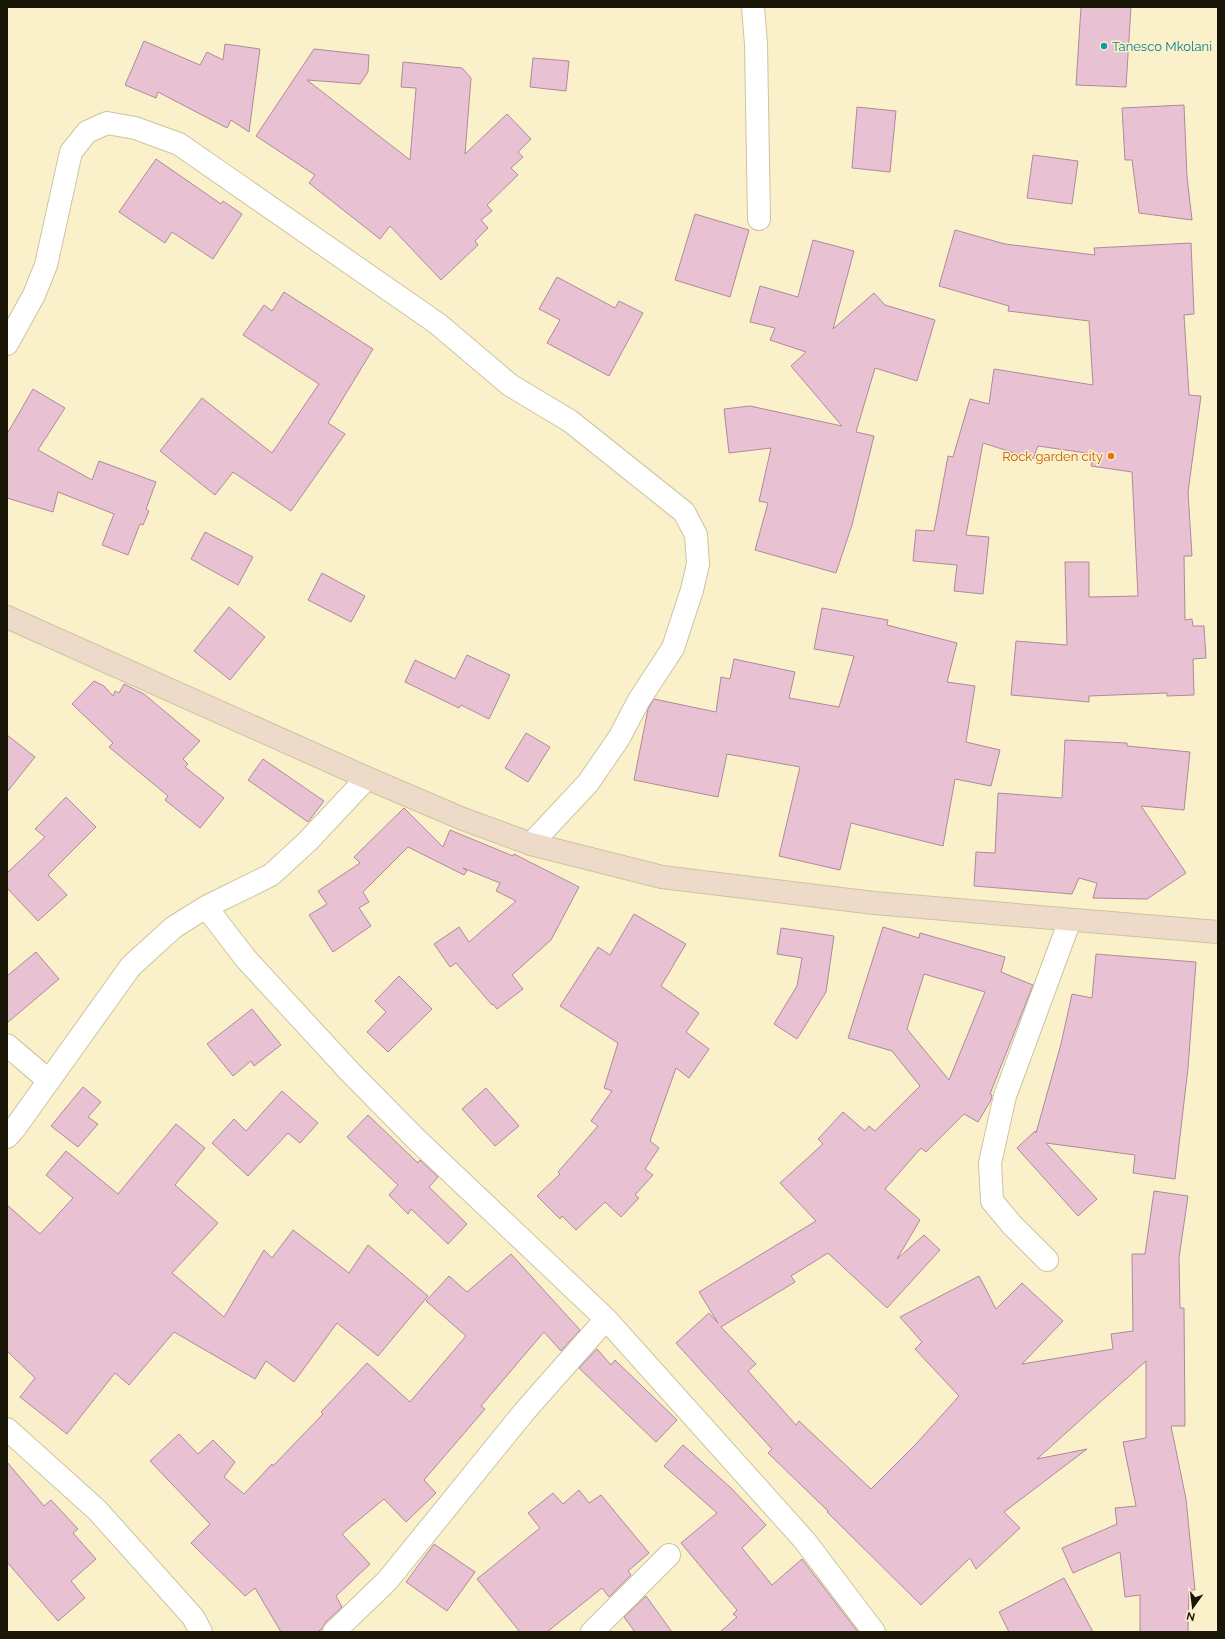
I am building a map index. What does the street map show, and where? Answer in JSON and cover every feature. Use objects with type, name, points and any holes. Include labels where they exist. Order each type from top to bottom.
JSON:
[{"type":"street","points":[[753,7],[756,44],[759,219]]},
{"type":"street","points":[[7,344],[34,295],[46,265],[71,152],[87,132],[107,124],[135,128],[179,144],[438,324],[510,385],[570,421],[684,512],[696,535],[698,564],[692,590],[672,648],[639,700],[619,738],[588,783],[531,844]]},
{"type":"street","points":[[7,617],[367,778],[463,819],[531,844],[662,877],[874,904],[1218,932]]},
{"type":"street","points":[[7,1137],[131,966],[174,927],[206,907],[271,875],[308,841],[367,778]]},
{"type":"street","points":[[206,907],[246,959],[351,1072],[416,1139],[606,1319],[806,1541],[874,1632]]},
{"type":"street","points":[[1047,1260],[1012,1225],[992,1201],[990,1163],[1005,1096],[1070,920]]},
{"type":"street","points":[[7,1045],[48,1080]]},
{"type":"street","points":[[334,1632],[387,1581],[524,1412],[606,1319]]},
{"type":"street","points":[[7,1429],[97,1510],[193,1617],[201,1632]]},
{"type":"street","points":[[592,1632],[669,1555]]},
{"type":"building","name":"Tanesco Mkolani","points":[[1081,7],[1131,7],[1126,87],[1076,85]]},
{"type":"building","points":[[144,41],[200,65],[207,52],[223,60],[225,44],[260,49],[249,132],[231,120],[227,128],[158,92],[156,98],[125,85]]},
{"type":"building","points":[[314,49],[369,55],[368,72],[360,84],[307,80],[410,160],[416,88],[401,87],[403,62],[462,68],[471,78],[465,154],[507,114],[531,139],[518,152],[523,157],[511,168],[518,175],[487,205],[492,211],[481,220],[488,228],[475,241],[478,245],[441,280],[390,226],[380,239],[309,183],[315,175],[256,136]]},
{"type":"building","points":[[533,58],[569,61],[566,91],[530,87]]},
{"type":"building","points":[[1184,105],[1187,177],[1192,220],[1139,213],[1132,160],[1125,160],[1122,108]]},
{"type":"building","points":[[857,107],[896,111],[890,172],[852,168]]},
{"type":"building","points":[[1033,155],[1078,161],[1072,204],[1027,198]]},
{"type":"building","points":[[156,159],[221,204],[223,201],[242,214],[213,259],[172,232],[165,243],[119,212]]},
{"type":"building","points":[[695,214],[749,230],[730,297],[675,280]]},
{"type":"building","points":[[955,230],[1005,244],[1095,255],[1094,248],[1191,243],[1194,314],[1184,315],[1189,395],[1201,396],[1188,492],[1192,556],[1184,556],[1185,620],[1192,619],[1193,626],[1204,626],[1206,658],[1193,659],[1194,695],[1167,696],[1167,693],[1089,696],[1089,702],[1011,695],[1016,641],[1067,645],[1065,562],[1089,562],[1089,597],[1138,596],[1132,472],[1091,466],[1093,454],[1038,446],[1033,459],[983,443],[966,535],[989,537],[983,594],[954,591],[957,565],[913,561],[916,530],[934,531],[948,456],[953,457],[970,399],[989,404],[994,369],[1093,385],[1089,321],[1008,311],[1009,306],[939,286]]},
{"type":"building","points":[[813,240],[854,251],[833,329],[874,293],[885,305],[935,320],[917,381],[875,368],[856,432],[874,436],[852,525],[836,573],[755,550],[768,503],[759,501],[771,448],[729,453],[724,409],[750,406],[842,426],[791,366],[806,352],[770,340],[775,328],[750,322],[760,286],[798,297]]},
{"type":"building","points":[[557,277],[615,308],[619,301],[643,313],[609,376],[547,343],[560,320],[539,309]]},
{"type":"building","points":[[284,292],[373,349],[328,423],[345,434],[291,511],[233,472],[215,495],[160,451],[202,398],[272,453],[319,384],[243,335],[264,305],[272,311]]},
{"type":"building","points":[[33,389],[65,408],[38,450],[92,480],[99,461],[156,482],[146,509],[149,511],[143,525],[140,524],[128,555],[102,545],[114,514],[58,492],[53,512],[7,498],[7,434]]},
{"type":"building","points":[[205,532],[253,557],[238,585],[191,559]]},
{"type":"building","points":[[322,573],[365,596],[351,622],[308,600]]},
{"type":"building","points":[[229,607],[265,637],[230,680],[194,651]]},
{"type":"building","points":[[822,608],[888,620],[887,625],[957,643],[947,682],[975,686],[966,742],[1000,750],[991,786],[955,779],[943,846],[851,823],[840,870],[779,856],[800,767],[727,754],[718,797],[634,780],[648,709],[654,699],[716,712],[721,677],[730,679],[734,659],[795,672],[789,698],[839,707],[854,656],[814,649]]},
{"type":"building","points":[[467,655],[510,675],[489,719],[461,705],[459,708],[405,682],[415,660],[455,679]]},
{"type":"building","points":[[94,681],[104,686],[113,696],[115,691],[119,693],[124,684],[144,694],[200,741],[183,759],[188,764],[185,767],[224,798],[200,828],[165,800],[168,796],[109,747],[113,743],[72,704]]},
{"type":"building","points":[[526,733],[550,747],[528,782],[505,768]]},
{"type":"building","points":[[7,735],[35,757],[7,792]]},
{"type":"building","points":[[1065,740],[1127,743],[1127,746],[1190,752],[1184,810],[1141,806],[1186,873],[1147,899],[1093,898],[1097,883],[1079,878],[1072,894],[974,886],[976,852],[995,853],[998,793],[1062,798]]},
{"type":"building","points":[[263,759],[324,801],[308,822],[248,780]]},
{"type":"building","points":[[66,797],[96,827],[48,875],[67,895],[38,921],[7,888],[7,873],[45,837],[35,829]]},
{"type":"building","points":[[404,808],[443,847],[450,830],[513,856],[514,854],[579,887],[551,940],[512,975],[523,989],[497,1009],[456,963],[450,967],[434,944],[459,927],[469,942],[516,901],[496,891],[500,883],[463,868],[467,871],[464,875],[408,847],[363,892],[369,902],[359,908],[371,926],[333,952],[309,915],[327,904],[318,891],[360,863],[354,857]]},
{"type":"building","points":[[634,914],[686,944],[661,986],[699,1013],[686,1032],[709,1049],[689,1078],[676,1068],[650,1141],[659,1148],[645,1169],[653,1175],[635,1195],[639,1198],[621,1217],[605,1202],[576,1230],[562,1216],[560,1219],[537,1196],[560,1174],[558,1172],[598,1126],[591,1121],[612,1091],[604,1088],[618,1043],[560,1006],[598,947],[610,955]]},
{"type":"building","points":[[883,927],[919,938],[920,933],[1005,957],[1001,972],[1033,985],[990,1094],[992,1095],[991,1100],[978,1122],[964,1114],[926,1152],[921,1148],[885,1189],[920,1220],[897,1259],[924,1235],[940,1250],[887,1308],[828,1253],[791,1276],[795,1282],[721,1327],[756,1364],[748,1371],[796,1425],[799,1421],[871,1489],[916,1444],[959,1396],[915,1349],[922,1342],[900,1317],[979,1276],[996,1309],[1022,1283],[1063,1321],[1022,1364],[1113,1349],[1111,1334],[1133,1331],[1132,1254],[1145,1254],[1154,1191],[1188,1196],[1179,1258],[1180,1308],[1184,1308],[1185,1426],[1171,1426],[1186,1499],[1195,1590],[1189,1590],[1188,1632],[1140,1632],[1140,1595],[1125,1597],[1120,1552],[1073,1573],[1062,1548],[1117,1524],[1115,1508],[1136,1506],[1123,1442],[1146,1438],[1146,1361],[1037,1459],[1087,1449],[1004,1512],[1020,1528],[976,1569],[970,1558],[921,1605],[768,1453],[772,1449],[676,1343],[709,1313],[718,1323],[699,1292],[816,1221],[780,1183],[823,1144],[818,1139],[843,1112],[865,1131],[869,1126],[875,1131],[920,1086],[892,1051],[848,1038]],"holes":[[[924,974],[985,992],[949,1080],[907,1029]]]},
{"type":"building","points":[[781,928],[834,936],[826,992],[797,1039],[774,1024],[797,986],[802,958],[777,954]]},
{"type":"building","points":[[36,952],[59,979],[7,1023],[7,976]]},
{"type":"building","points":[[1096,954],[1196,962],[1188,1068],[1175,1179],[1133,1173],[1135,1155],[1046,1143],[1097,1199],[1078,1216],[1017,1148],[1035,1131],[1036,1133],[1061,1044],[1072,994],[1092,998]]},
{"type":"building","points":[[399,976],[432,1009],[388,1052],[367,1032],[386,1012],[375,1001]]},
{"type":"building","points":[[252,1009],[281,1045],[254,1066],[251,1061],[233,1076],[207,1044]]},
{"type":"building","points":[[83,1087],[101,1102],[88,1117],[98,1124],[78,1147],[51,1126]]},
{"type":"building","points":[[486,1088],[519,1126],[495,1146],[462,1109]]},
{"type":"building","points":[[282,1091],[318,1123],[300,1143],[288,1133],[248,1176],[212,1143],[234,1119],[246,1131]]},
{"type":"building","points":[[368,1115],[418,1163],[420,1160],[438,1177],[429,1187],[467,1224],[448,1244],[411,1209],[408,1214],[389,1195],[398,1185],[347,1137]]},
{"type":"building","points":[[176,1124],[205,1148],[175,1185],[218,1223],[172,1273],[224,1317],[264,1250],[272,1258],[293,1230],[349,1273],[368,1245],[428,1296],[378,1356],[337,1323],[294,1382],[266,1361],[255,1379],[174,1332],[129,1385],[115,1373],[67,1434],[20,1397],[35,1378],[7,1351],[7,1205],[40,1234],[73,1198],[46,1175],[66,1151],[118,1194]]},
{"type":"building","points":[[511,1254],[580,1330],[561,1351],[544,1332],[481,1406],[485,1409],[424,1480],[436,1493],[406,1522],[384,1499],[342,1534],[370,1564],[336,1596],[342,1607],[325,1623],[322,1629],[317,1632],[281,1632],[255,1588],[245,1596],[191,1543],[210,1524],[150,1461],[179,1434],[198,1454],[213,1440],[235,1462],[224,1477],[244,1494],[323,1414],[321,1412],[367,1363],[410,1402],[466,1336],[426,1301],[449,1276],[467,1292]]},
{"type":"building","points":[[597,1349],[611,1365],[615,1360],[677,1420],[656,1442],[579,1368]]},
{"type":"building","points":[[683,1445],[731,1488],[766,1525],[742,1548],[772,1585],[802,1559],[858,1632],[720,1632],[737,1617],[733,1614],[737,1610],[681,1543],[717,1513],[664,1466]]},
{"type":"building","points":[[7,1462],[44,1506],[51,1500],[78,1529],[73,1533],[96,1559],[71,1581],[85,1598],[58,1621],[7,1562]]},
{"type":"building","points":[[579,1490],[589,1503],[601,1495],[649,1553],[628,1571],[631,1575],[609,1597],[602,1588],[547,1632],[520,1632],[477,1579],[540,1528],[528,1513],[553,1493],[563,1504]]},
{"type":"building","points":[[434,1544],[475,1572],[447,1611],[406,1582]]},
{"type":"building","points":[[1064,1578],[1093,1632],[1009,1632],[999,1612]]},
{"type":"building","points":[[646,1596],[672,1632],[635,1632],[624,1617]]},
{"type":"place","name":"Tanesco Mkolani","points":[[1104,46]]},
{"type":"place","name":"Rock garden city","points":[[1111,456]]}]
